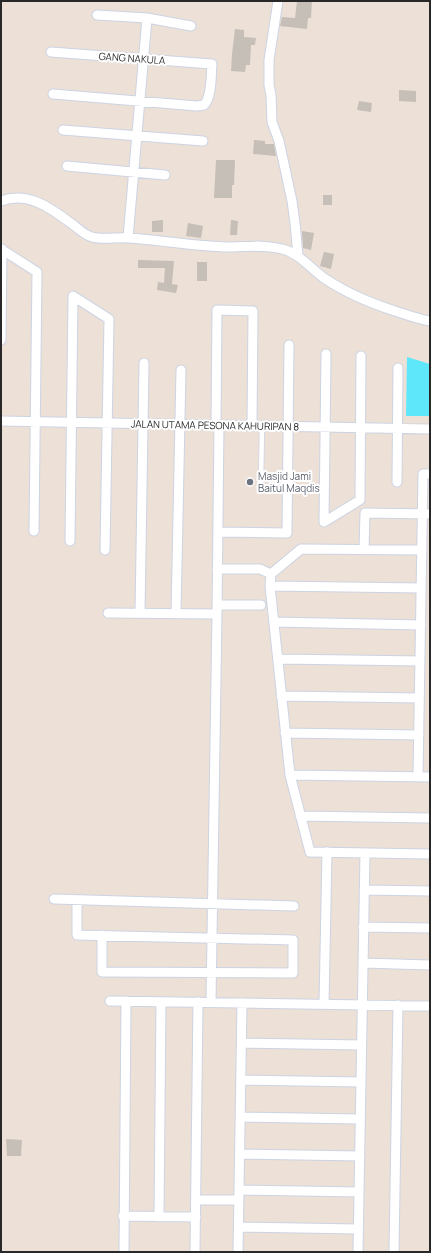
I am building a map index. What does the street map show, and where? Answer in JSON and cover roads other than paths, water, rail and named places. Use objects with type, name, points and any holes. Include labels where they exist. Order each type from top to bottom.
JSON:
[{"type":"street","points":[[278,1],[269,60],[269,85],[272,122],[279,142],[292,201],[298,256]]},
{"type":"street","points":[[97,14],[147,18],[191,26]]},
{"type":"street","points":[[128,238],[147,18]]},
{"type":"street","name":"GANG NAKULA","points":[[51,52],[212,64],[209,96],[204,105],[197,106],[140,100]]},
{"type":"street","points":[[53,94],[140,100]]},
{"type":"street","points":[[63,130],[203,141]]},
{"type":"street","points":[[67,166],[165,175]]},
{"type":"street","points":[[1,201],[11,197],[34,200],[92,237],[128,238],[229,247],[264,247],[281,249],[298,256],[323,277],[345,291],[376,305],[420,319],[430,320]]},
{"type":"street","points":[[1,340],[2,249]]},
{"type":"street","points":[[2,249],[37,272],[34,531]]},
{"type":"street","points":[[70,541],[73,296],[109,318],[105,550]]},
{"type":"street","points":[[211,1002],[218,532],[217,310],[253,311],[252,426]]},
{"type":"street","points":[[218,532],[287,533],[290,345]]},
{"type":"street","points":[[326,354],[324,522],[360,500],[362,356]]},
{"type":"street","points":[[140,614],[144,363]]},
{"type":"street","points":[[397,482],[398,368]]},
{"type":"street","points":[[176,614],[181,370]]},
{"type":"street","name":"JALAN UTAMA PESONA KAHURIPAN 8","points":[[1,421],[430,429]]},
{"type":"street","points":[[418,777],[422,550],[426,514],[423,474],[430,474]]},
{"type":"street","points":[[364,550],[365,514],[426,514]]},
{"type":"street","points":[[422,550],[301,549],[271,574],[270,586],[290,775],[310,852],[430,854]]},
{"type":"street","points":[[217,569],[260,569],[271,574]]},
{"type":"street","points":[[270,586],[421,588]]},
{"type":"street","points":[[108,613],[176,614],[261,605]]},
{"type":"street","points":[[274,622],[420,624]]},
{"type":"street","points":[[278,659],[420,662]]},
{"type":"street","points":[[281,696],[419,698]]},
{"type":"street","points":[[285,733],[419,735]]},
{"type":"street","points":[[290,775],[430,777]]},
{"type":"street","points":[[300,816],[430,818]]},
{"type":"street","points":[[324,1004],[327,852]]},
{"type":"street","points":[[358,1252],[364,853]]},
{"type":"street","points":[[364,890],[430,891]]},
{"type":"street","points":[[54,899],[294,906]]},
{"type":"street","points":[[77,900],[77,935],[102,935],[293,940],[293,973],[102,972],[102,935]]},
{"type":"street","points":[[363,927],[430,928]]},
{"type":"street","points":[[363,964],[430,965]]},
{"type":"street","points":[[110,1001],[430,1006]]},
{"type":"street","points":[[124,1252],[123,1216],[126,1001]]},
{"type":"street","points":[[159,1217],[161,1002]]},
{"type":"street","points":[[195,1252],[198,1002]]},
{"type":"street","points":[[238,1252],[242,1003]]},
{"type":"street","points":[[394,1252],[398,1005]]},
{"type":"street","points":[[242,1043],[361,1045]]},
{"type":"street","points":[[241,1080],[361,1082]]},
{"type":"street","points":[[241,1117],[360,1119]]},
{"type":"street","points":[[240,1154],[360,1156]]},
{"type":"street","points":[[240,1190],[359,1192]]},
{"type":"street","points":[[196,1200],[239,1200]]},
{"type":"street","points":[[123,1216],[196,1217]]},
{"type":"street","points":[[239,1227],[358,1229]]},
{"type":"lane","points":[[261,482],[262,426]]},
{"type":"water","points":[[407,357],[430,364],[430,416],[406,416]]},
{"type":"place","name":"Masjid Jami Baitul Maqdis","points":[[250,482]]}]
